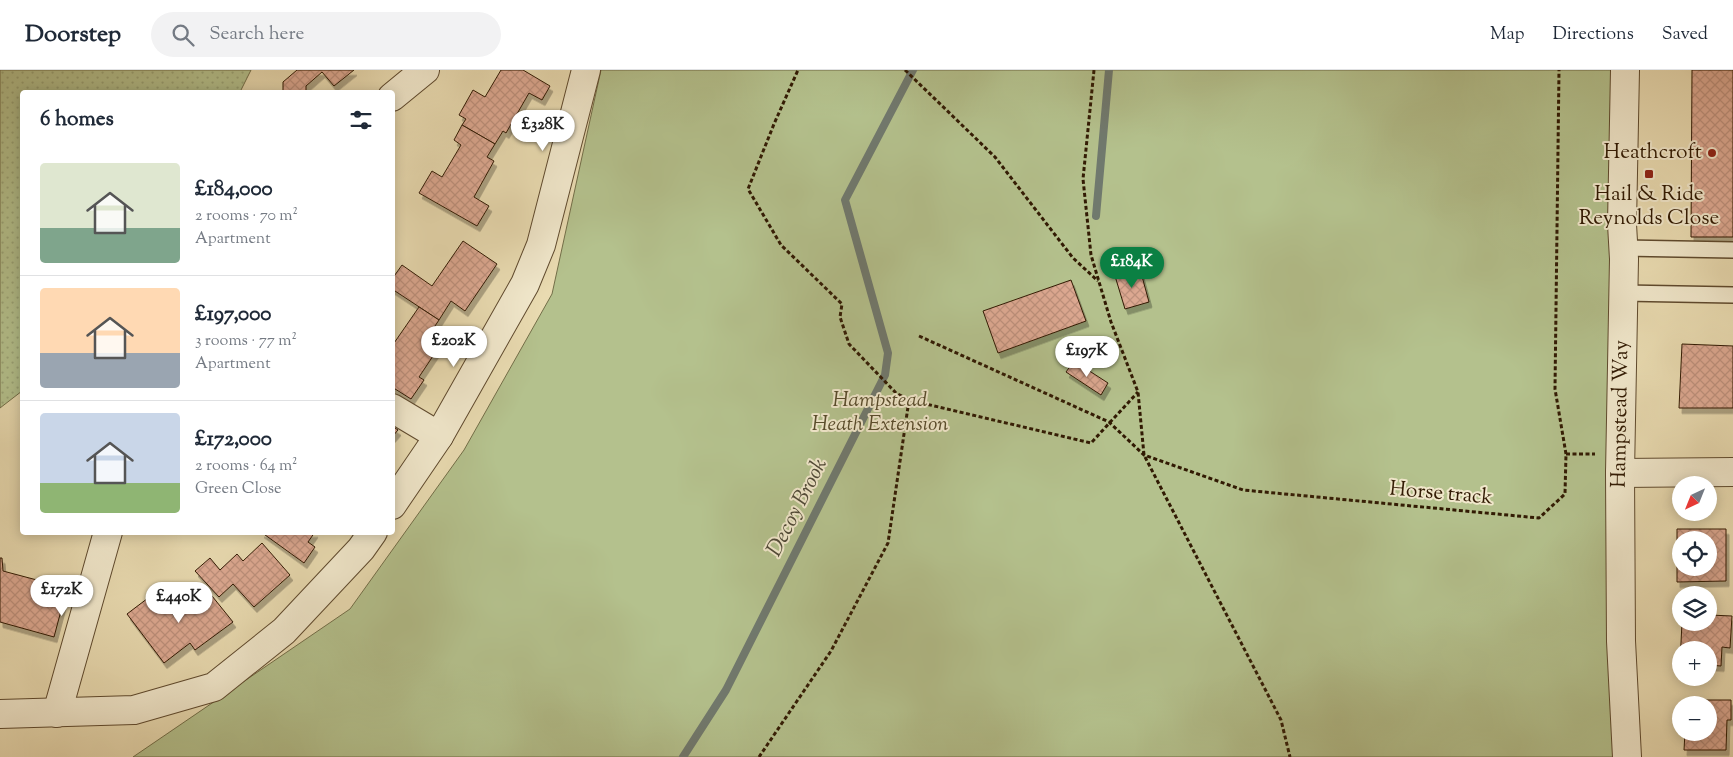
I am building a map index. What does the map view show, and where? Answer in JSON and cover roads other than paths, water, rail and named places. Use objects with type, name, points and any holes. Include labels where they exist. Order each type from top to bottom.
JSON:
[{"type":"street","points":[[395,95],[425,70]]},
{"type":"street","points":[[395,501],[439,436],[525,284],[542,245],[586,70]]},
{"type":"street","name":"Hampstead Way","points":[[1625,70],[1620,474],[1621,642],[1627,757]]},
{"type":"street","points":[[395,410],[439,436]]},
{"type":"street","points":[[1620,474],[1733,472]]},
{"type":"street","points":[[57,712],[107,535]]},
{"type":"street","points":[[0,714],[134,710],[214,688],[284,630],[362,549],[371,535]]},
{"type":"lane","points":[[1624,248],[1733,250]]},
{"type":"lane","points":[[1623,293],[1733,295]]},
{"type":"waterway","name":"Decoy Brook","points":[[683,757],[726,690],[885,375],[888,353],[845,200],[913,70]]},
{"type":"waterway","points":[[1096,216],[1109,70]]},
{"type":"place","name":"Heathcroft","points":[[1712,153]]},
{"type":"place","name":"Hail & Ride Reynolds Close","points":[[1649,174]]},
{"type":"park label","name":"Hampstead Heath Extension","points":[[880,413]]}]
